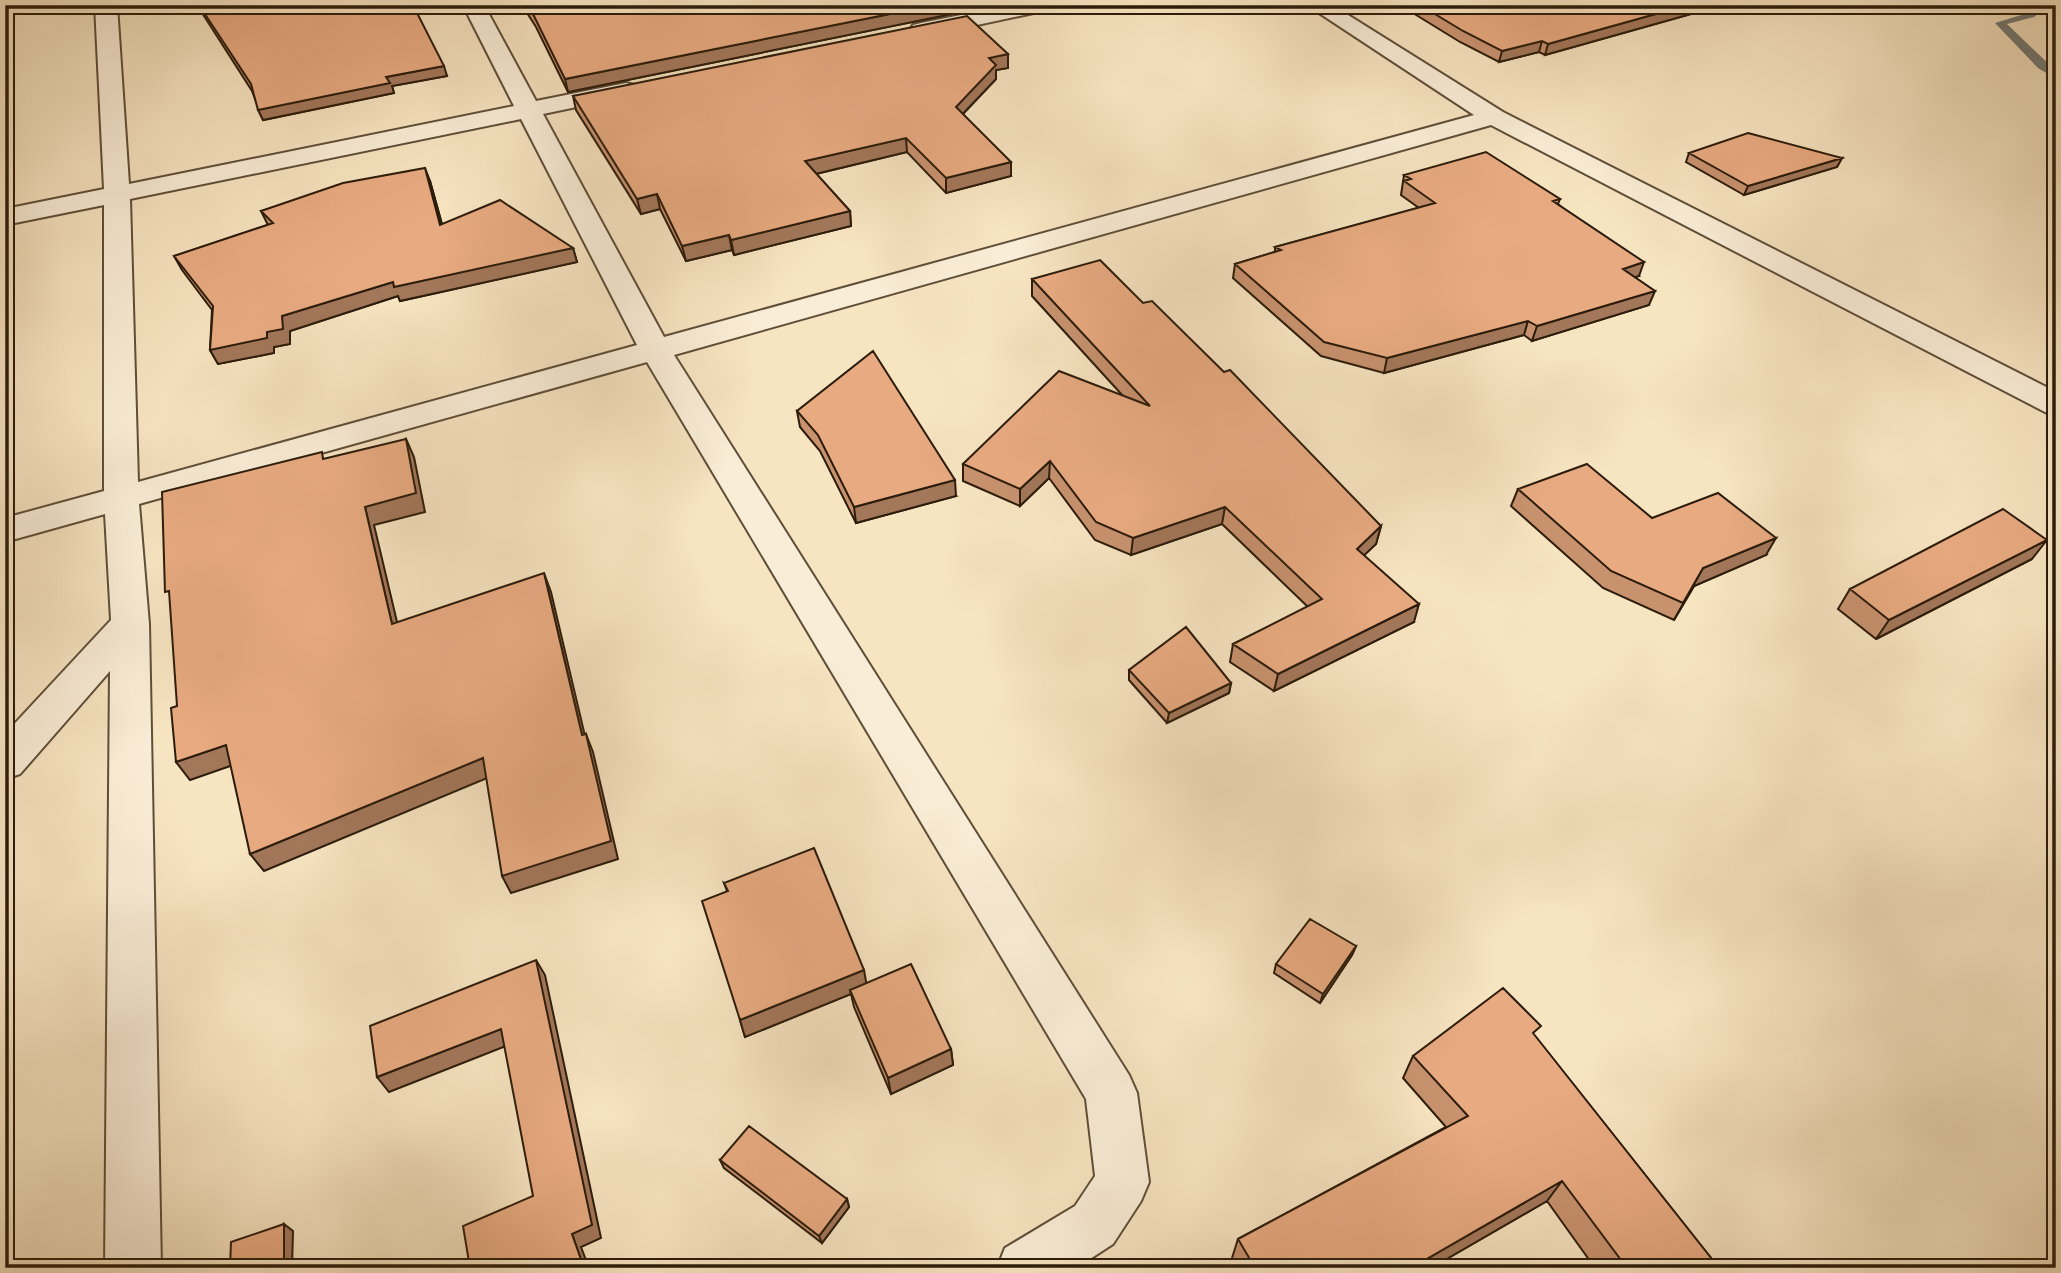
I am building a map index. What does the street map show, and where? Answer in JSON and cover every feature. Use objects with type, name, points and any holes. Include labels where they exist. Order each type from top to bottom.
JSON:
[{"type":"street","points":[[106,5],[117,194],[121,499],[130,624],[133,1268]]},
{"type":"street","points":[[473,5],[656,351],[1111,1093],[1122,1182],[1094,1225],[1025,1268]]},
{"type":"street","points":[[894,36],[1043,5]]},
{"type":"street","points":[[1317,5],[1494,117],[2056,405]]},
{"type":"street","points":[[5,217],[651,85]]},
{"type":"street","points":[[5,530],[1494,117]]},
{"type":"street","points":[[5,762],[130,624]]},
{"type":"building","points":[[199,5],[413,5],[444,66],[386,77],[390,83],[258,110],[251,84]]},
{"type":"building","points":[[527,5],[935,5],[565,79]]},
{"type":"building","points":[[1420,5],[1688,5],[1548,44],[1542,41],[1502,51]]},
{"type":"building","points":[[967,16],[1008,54],[989,58],[996,65],[956,107],[1011,162],[946,178],[906,138],[805,161],[850,211],[731,240],[729,235],[682,246],[657,194],[637,199],[573,96]]},
{"type":"building","points":[[1748,133],[1842,158],[1748,186],[1689,153]]},
{"type":"building","points":[[1486,152],[1560,199],[1553,201],[1644,262],[1623,269],[1655,291],[1537,326],[1528,321],[1387,358],[1324,342],[1235,264],[1281,250],[1275,247],[1435,203],[1404,181],[1411,179],[1404,175]]},
{"type":"building","points":[[425,168],[440,225],[500,200],[573,248],[394,287],[393,282],[282,316],[283,329],[267,332],[267,338],[210,350],[213,306],[174,256],[273,223],[261,211],[343,183]]},
{"type":"building","points":[[1100,260],[1143,303],[1152,301],[1224,372],[1230,370],[1381,526],[1357,549],[1419,604],[1278,674],[1233,644],[1322,599],[1225,507],[1133,538],[1096,522],[1050,461],[1020,489],[963,464],[1059,371],[1150,406],[1032,279]]},
{"type":"building","points":[[873,351],[955,480],[854,507],[818,435],[797,411]]},
{"type":"building","points":[[406,439],[416,493],[365,507],[392,624],[544,573],[582,735],[586,734],[611,841],[502,876],[483,758],[250,854],[226,745],[176,762],[171,708],[177,706],[169,591],[165,592],[162,492],[322,452],[323,459]]},
{"type":"building","points":[[1587,464],[1652,518],[1718,493],[1776,538],[1703,568],[1683,603],[1611,571],[1518,489]]},
{"type":"building","points":[[2003,509],[2047,540],[1889,620],[1850,589]]},
{"type":"building","points":[[1186,627],[1231,683],[1169,713],[1129,670]]},
{"type":"building","points":[[814,848],[864,970],[740,1020],[702,901],[728,891],[724,883]]},
{"type":"building","points":[[1310,919],[1356,946],[1323,994],[1276,964]]},
{"type":"building","points":[[536,960],[592,1225],[572,1234],[584,1268],[470,1268],[463,1226],[533,1196],[501,1029],[377,1077],[370,1026]]},
{"type":"building","points":[[911,964],[951,1049],[888,1078],[850,990]]},
{"type":"building","points":[[1503,988],[1541,1026],[1533,1033],[1719,1268],[1627,1268],[1562,1181],[1411,1268],[1255,1268],[1238,1239],[1468,1116],[1413,1056]]},
{"type":"building","points":[[749,1126],[847,1199],[819,1236],[720,1160]]},
{"type":"building","points":[[284,1224],[284,1268],[230,1268],[231,1242]]},
{"type":"waterway","points":[[2045,5],[2031,15],[2000,23],[2042,66],[2056,76]]}]
